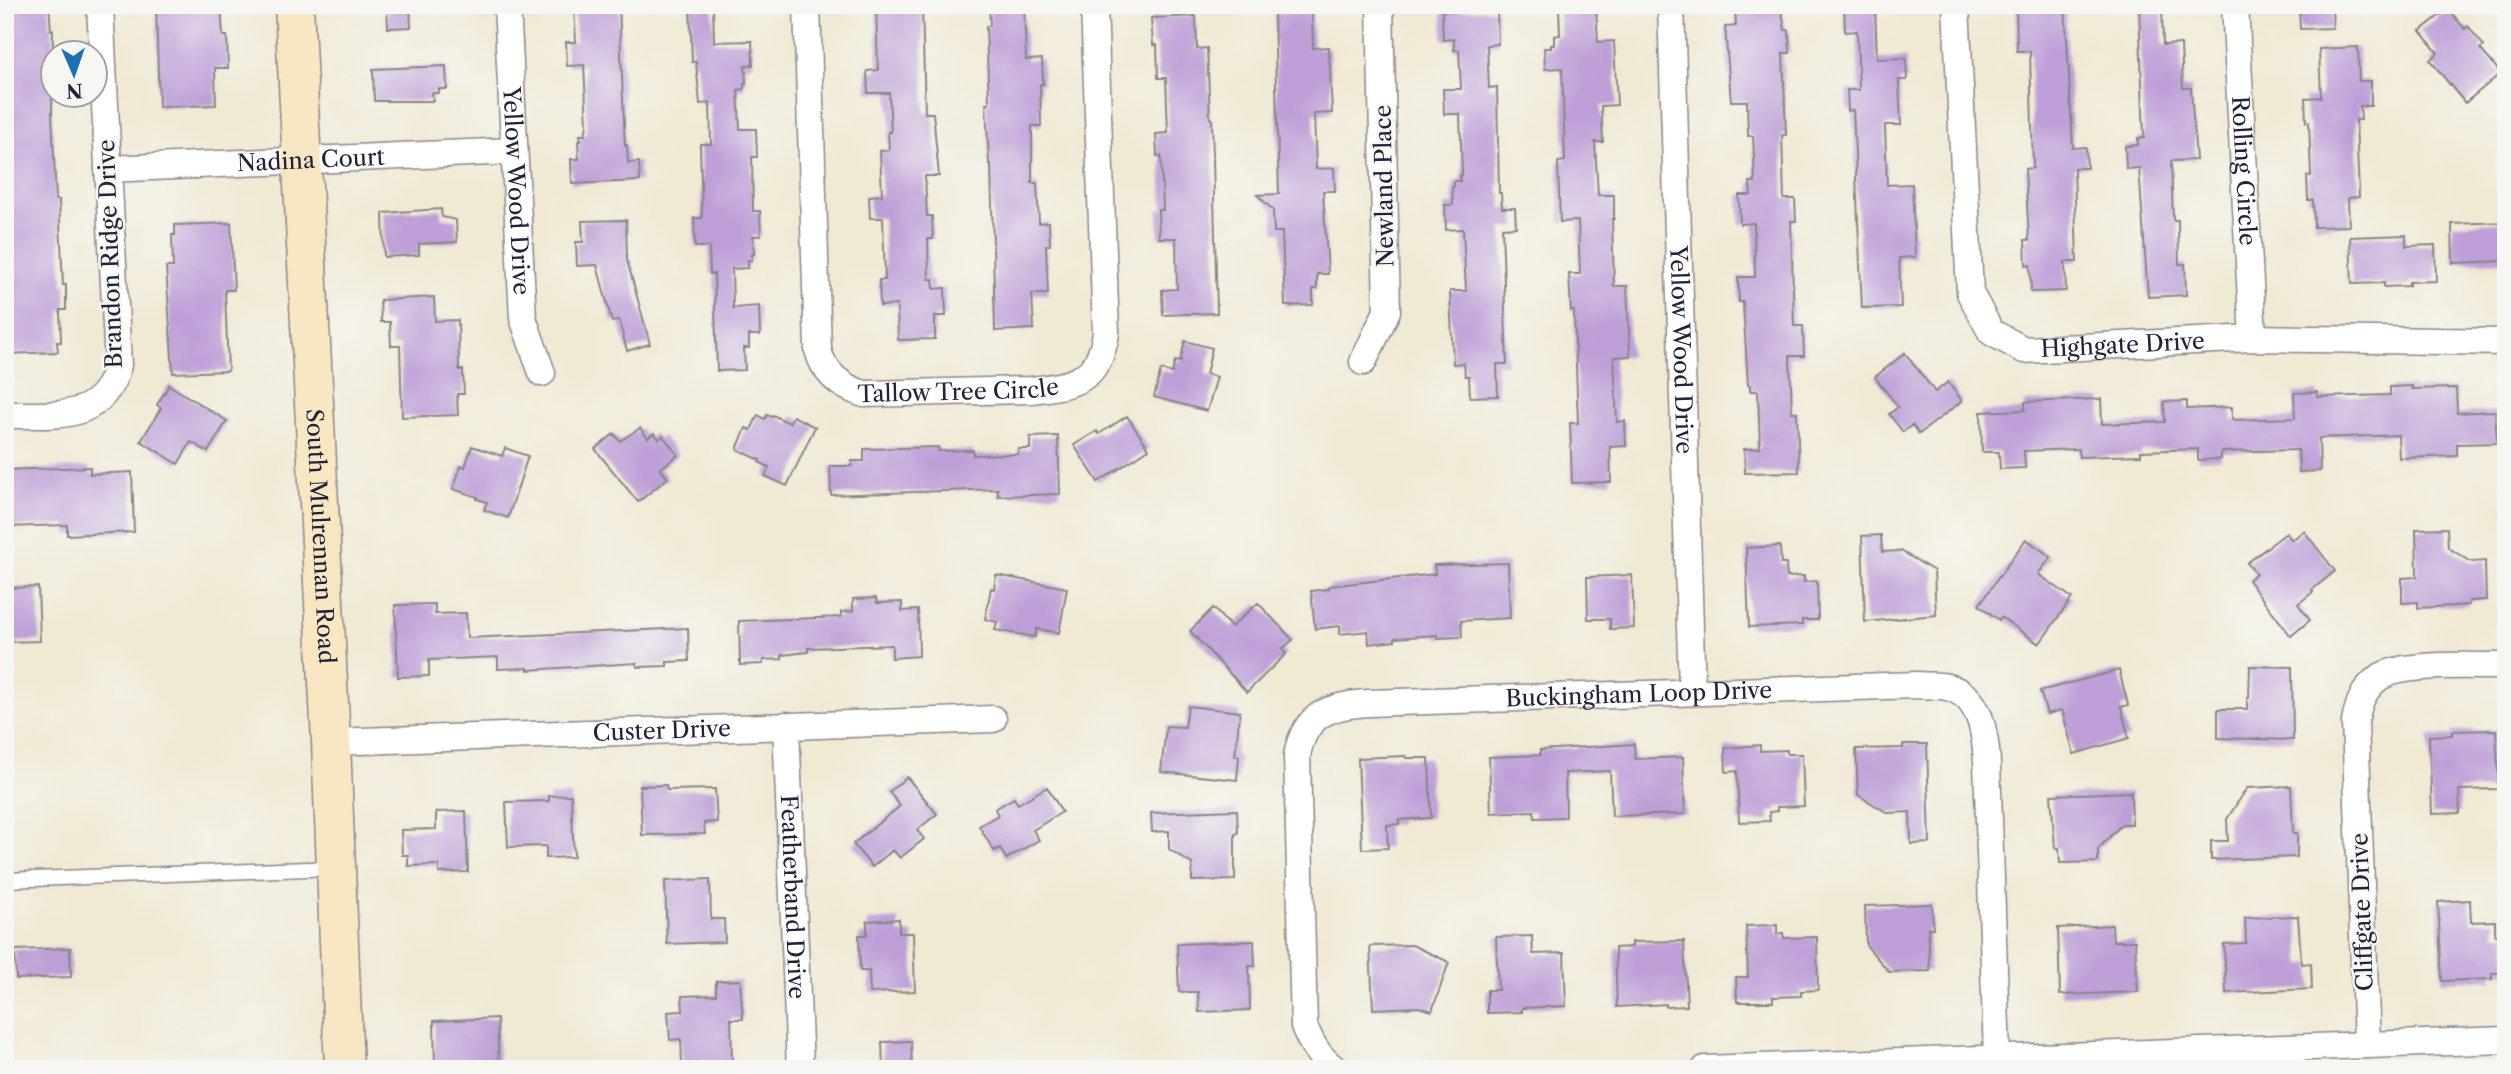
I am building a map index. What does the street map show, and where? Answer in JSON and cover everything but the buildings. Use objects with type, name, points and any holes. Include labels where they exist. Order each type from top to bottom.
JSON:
[{"type":"street","name":"Brandon Ridge Drive","points":[[5,415],[71,414],[84,409],[102,398],[115,377],[118,365],[100,5]]},
{"type":"street","name":"South Mulrennan Road","points":[[294,5],[331,741],[344,1069]]},
{"type":"street","name":"Yellow Wood Drive","points":[[508,5],[523,318],[542,373]]},
{"type":"street","name":"Tallow Tree Circle","points":[[807,5],[818,350],[821,362],[828,372],[850,389],[864,394],[1058,387],[1081,378],[1098,363],[1104,353],[1107,333],[1094,5]]},
{"type":"street","name":"Newland Place","points":[[1363,362],[1387,311],[1380,5]]},
{"type":"street","name":"Yellow Wood Drive","points":[[1671,5],[1692,692]]},
{"type":"street","name":"Highgate Drive","points":[[1955,5],[1970,293],[1991,332],[2024,351],[2253,338],[2506,342]]},
{"type":"street","name":"Rolling Circle","points":[[2235,5],[2253,338]]},
{"type":"street","name":"Nadina Court","points":[[108,169],[514,151]]},
{"type":"street","name":"Cliffgate Drive","points":[[2367,1045],[2355,722],[2358,705],[2378,678],[2394,671],[2506,666]]},
{"type":"street","name":"Buckingham Loop Drive","points":[[1335,1069],[1322,1059],[1304,1026],[1297,757],[1299,744],[1306,730],[1328,709],[1343,705],[1918,685],[1948,688],[1962,694],[1981,718],[1986,751],[1997,1057]]},
{"type":"street","name":"Custer Drive","points":[[331,741],[993,719]]},
{"type":"street","name":"Featherband Drive","points":[[786,725],[800,1069]]},
{"type":"street","points":[[1705,1069],[2506,1040]]},
{"type":"lane","points":[[5,880],[336,868]]}]
